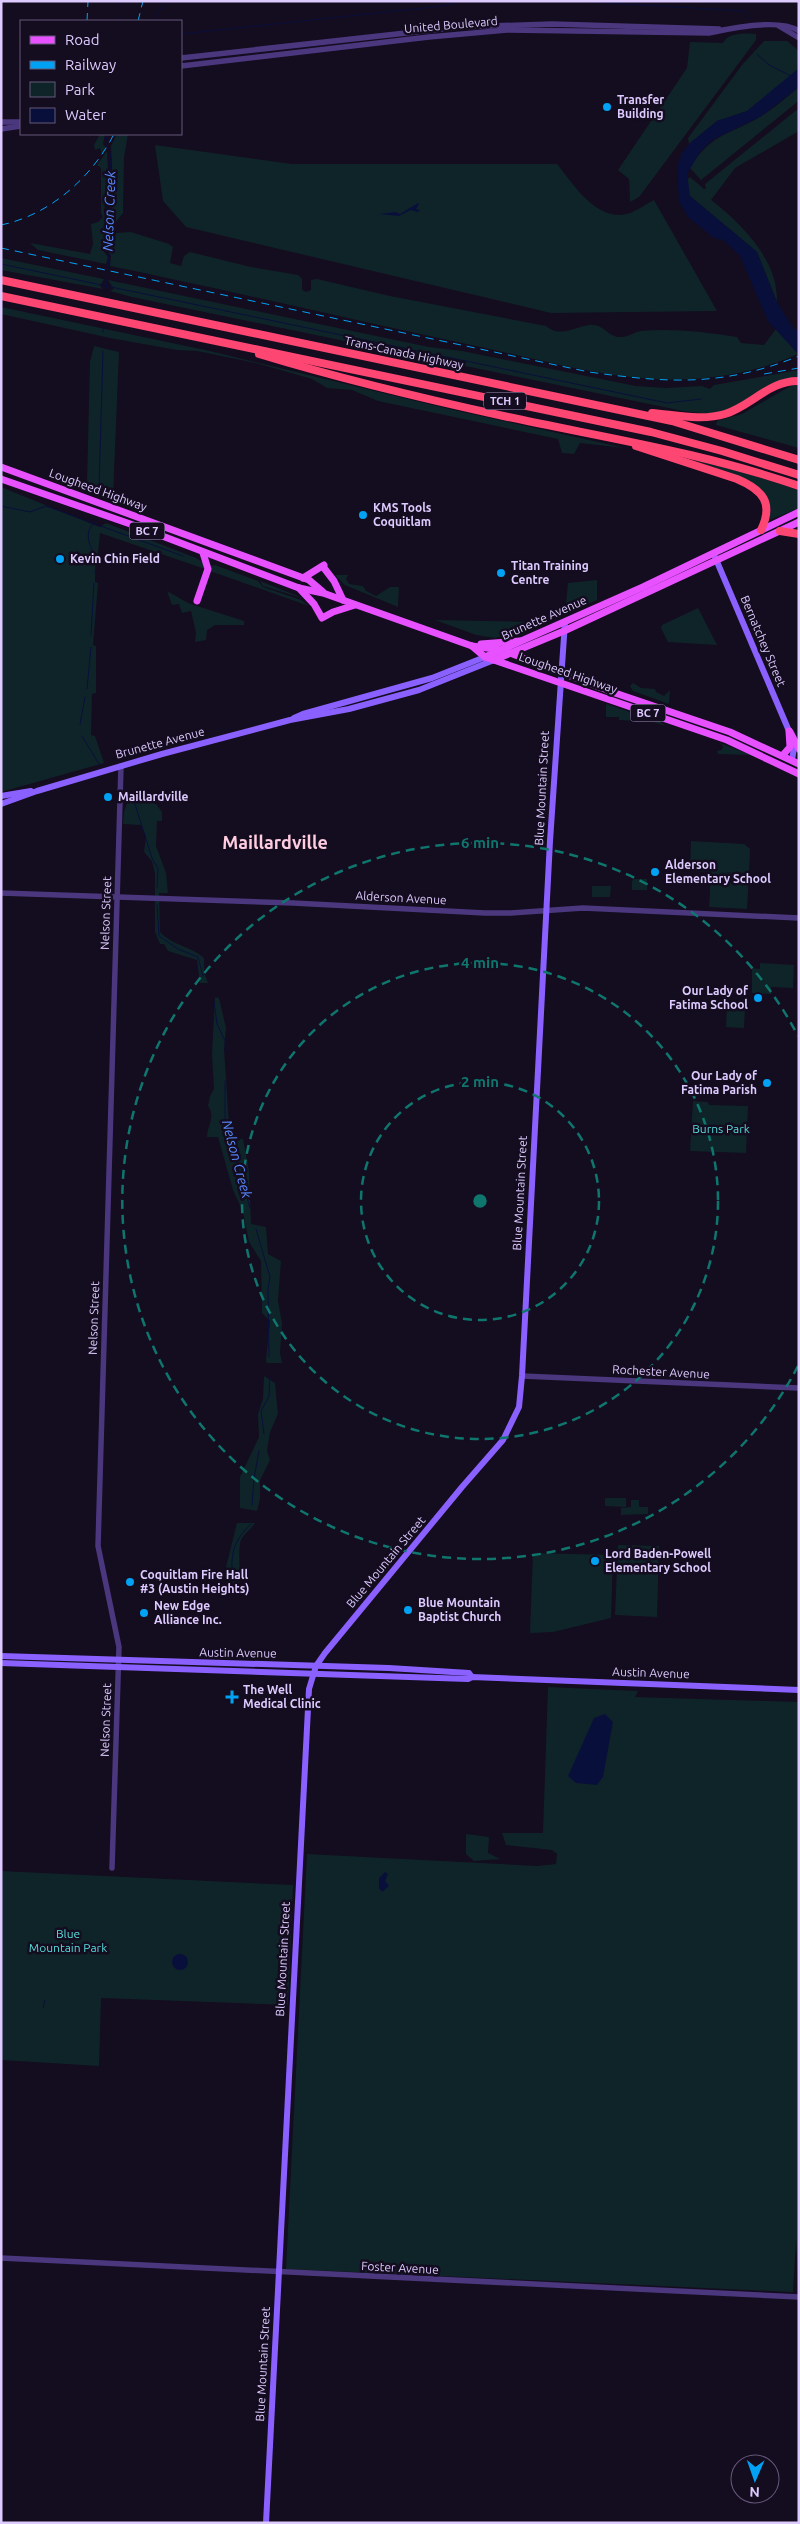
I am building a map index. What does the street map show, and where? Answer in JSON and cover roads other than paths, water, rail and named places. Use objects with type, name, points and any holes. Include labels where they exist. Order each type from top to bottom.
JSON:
[{"type":"highway","name":"Trans-Canada Highway","points":[[1,280],[614,409],[716,433],[799,460]]},
{"type":"highway","name":"TCH 1","points":[[1,296],[651,432],[722,451],[799,475]]},
{"type":"highway","points":[[209,339],[304,368],[451,404],[696,455],[761,472],[799,486]]},
{"type":"highway","points":[[614,409],[688,417],[716,416],[738,408],[774,386],[799,381]]},
{"type":"highway","points":[[595,434],[737,479],[753,486],[766,503],[767,513],[761,530]]},
{"type":"highway","points":[[780,531],[799,534]]},
{"type":"main road","name":"Lougheed Highway","points":[[1,467],[309,580],[323,592]]},
{"type":"main road","name":"Lougheed Highway","points":[[1,479],[136,526],[299,588],[323,592],[472,646],[502,650],[560,673],[730,732],[795,762]]},
{"type":"main road","name":"Brunette Avenue","points":[[1,804],[37,791],[121,766],[290,720],[380,702],[424,689],[564,631],[715,557],[761,530],[799,512]]},
{"type":"main road","name":"Brunette Avenue","points":[[290,720],[303,714],[432,678],[502,650],[799,522]]},
{"type":"main road","points":[[197,601],[208,569],[203,553]]},
{"type":"main road","name":"Bernatchey Street","points":[[715,557],[789,730],[794,748],[795,762]]},
{"type":"main road","points":[[303,578],[324,566],[343,600]]},
{"type":"main road","points":[[299,588],[314,604],[322,618],[333,612],[355,605]]},
{"type":"main road","name":"Blue Mountain Street","points":[[266,2523],[307,1700],[316,1666],[462,1487],[503,1440],[519,1407],[546,910],[560,673],[565,622]]},
{"type":"main road","points":[[472,646],[510,640],[523,641]]},
{"type":"main road","name":"Lougheed Highway","points":[[472,646],[484,657],[727,740],[797,773]]},
{"type":"main road","points":[[789,730],[799,750]]},
{"type":"main road","points":[[783,755],[790,747],[789,730]]},
{"type":"main road","points":[[795,762],[797,773]]},
{"type":"main road","name":"Brunette Avenue","points":[[1,796],[37,791]]},
{"type":"main road","name":"Austin Avenue","points":[[1,1656],[225,1671],[468,1679],[472,1677],[799,1690]]},
{"type":"main road","name":"Austin Avenue","points":[[1,1663],[316,1666],[470,1673],[472,1677]]},
{"type":"main road","points":[[225,1671],[229,1664]]},
{"type":"street","name":"United Boulevard","points":[[182,58],[469,26],[552,24],[723,30]]},
{"type":"street","name":"United Boulevard","points":[[182,66],[470,32],[507,30],[637,34],[709,33],[775,25]]},
{"type":"street","points":[[775,25],[784,25],[799,31]]},
{"type":"street","points":[[775,25],[799,38]]},
{"type":"street","points":[[1,122],[20,124]]},
{"type":"street","points":[[1,129],[20,124]]},
{"type":"street","name":"Nelson Street","points":[[112,1868],[118,1638],[106,1593],[98,1546],[121,766]]},
{"type":"street","name":"Alderson Avenue","points":[[1,893],[352,905],[485,913],[583,908],[799,918]]},
{"type":"street","name":"Rochester Avenue","points":[[522,1376],[799,1388]]},
{"type":"street","name":"Foster Avenue","points":[[1,2258],[799,2297]]},
{"type":"water","points":[[799,68],[799,87],[760,117],[712,140],[700,152],[687,174],[690,196],[757,252],[777,302],[791,325],[799,333],[799,355],[768,321],[740,256],[723,240],[714,238],[688,217],[679,201],[677,167],[682,153],[689,144],[717,121],[747,111]]},
{"type":"water","points":[[418,203],[416,209],[420,210],[418,212],[411,210],[399,216],[379,214],[396,212],[400,214]]},
{"type":"water","points":[[605,1714],[613,1722],[603,1777],[597,1785],[576,1783],[568,1776],[594,1718]]},
{"type":"water","points":[[385,1872],[388,1874],[385,1881],[389,1886],[382,1892],[379,1888],[379,1878]]},
{"type":"water","points":[[180,1954],[186,1956],[188,1962],[186,1968],[180,1970],[174,1968],[172,1962],[174,1956]]},
{"type":"waterway","name":"Nelson Creek","points":[[119,20],[120,1]]},
{"type":"waterway","points":[[154,20],[165,1]]},
{"type":"waterway","points":[[182,34],[442,6],[462,1]]},
{"type":"waterway","points":[[577,1],[744,11],[750,19]]},
{"type":"waterway","points":[[757,54],[769,65],[791,76]]},
{"type":"waterway","name":"Nelson Creek","points":[[106,290],[110,222],[107,211],[111,158],[109,149],[105,144],[108,135]]},
{"type":"waterway","points":[[1,264],[667,403],[701,399]]},
{"type":"waterway","name":"Nelson Creek","points":[[103,327],[103,332]]},
{"type":"waterway","name":"Nelson Creek","points":[[99,489],[103,351]]},
{"type":"waterway","name":"Nelson Creek","points":[[1,506],[30,512],[46,506],[183,556]]},
{"type":"waterway","name":"Nelson Creek","points":[[95,573],[96,559],[89,543],[88,534],[96,521]]},
{"type":"waterway","name":"Nelson Creek","points":[[91,635],[94,583]]},
{"type":"waterway","name":"Nelson Creek","points":[[87,689],[91,647]]},
{"type":"waterway","name":"Nelson Creek","points":[[80,724],[85,697]]},
{"type":"waterway","name":"Nelson Creek","points":[[82,736],[99,764]]},
{"type":"waterway","name":"Nelson Creek","points":[[127,791],[132,795],[152,858],[158,869],[157,888]]},
{"type":"waterway","name":"Nelson Creek","points":[[157,904],[159,936],[178,949],[198,957],[203,976]]},
{"type":"waterway","name":"Nelson Creek","points":[[214,1002],[217,1024],[226,1043],[226,1053]]},
{"type":"waterway","name":"Nelson Creek","points":[[225,1081],[225,1123],[250,1208]]},
{"type":"waterway","name":"Nelson Creek","points":[[256,1229],[270,1277],[268,1289],[269,1357]]},
{"type":"waterway","name":"Nelson Creek","points":[[264,1434],[261,1411],[269,1396],[270,1375]]},
{"type":"waterway","name":"Nelson Creek","points":[[252,1505],[259,1451]]},
{"type":"waterway","name":"Nelson Creek","points":[[232,1575],[233,1553],[237,1541],[251,1524]]},
{"type":"waterway","points":[[43,2008],[45,2000]]},
{"type":"railway","points":[[87,20],[88,1]]},
{"type":"railway","points":[[138,20],[143,1]]},
{"type":"railway","points":[[1,225],[36,213],[68,192],[94,165],[113,135]]},
{"type":"railway","points":[[1,248],[589,372],[618,376],[670,380],[720,378],[771,366],[799,356]]},
{"type":"railway","points":[[764,374],[799,368]]},
{"type":"place","name":"Transfer Building","points":[[607,107]]},
{"type":"place","name":"KMS Tools Coquitlam","points":[[363,515]]},
{"type":"place","name":"Kevin Chin Field","points":[[60,559]]},
{"type":"place","name":"Titan Training Centre","points":[[501,573]]},
{"type":"place","name":"Maillardville","points":[[108,797]]},
{"type":"place","name":"Alderson Elementary School","points":[[655,872]]},
{"type":"place","name":"Our Lady of Fatima School","points":[[758,998]]},
{"type":"place","name":"Our Lady of Fatima Parish","points":[[767,1083]]},
{"type":"place","name":"Lord Baden-Powell Elementary School","points":[[595,1561]]},
{"type":"place","name":"Coquitlam Fire Hall #3 (Austin Heights)","points":[[130,1582]]},
{"type":"place","name":"Blue Mountain Baptist Church","points":[[408,1610]]},
{"type":"place","name":"New Edge Alliance Inc.","points":[[144,1613]]},
{"type":"place","name":"The Well Medical Clinic","points":[[232,1697]]},
{"type":"district","name":"Maillardville","points":[[275,843]]},
{"type":"park label","name":"Burns Park","points":[[721,1129]]},
{"type":"park label","name":"Blue Mountain Park","points":[[68,1941]]}]
